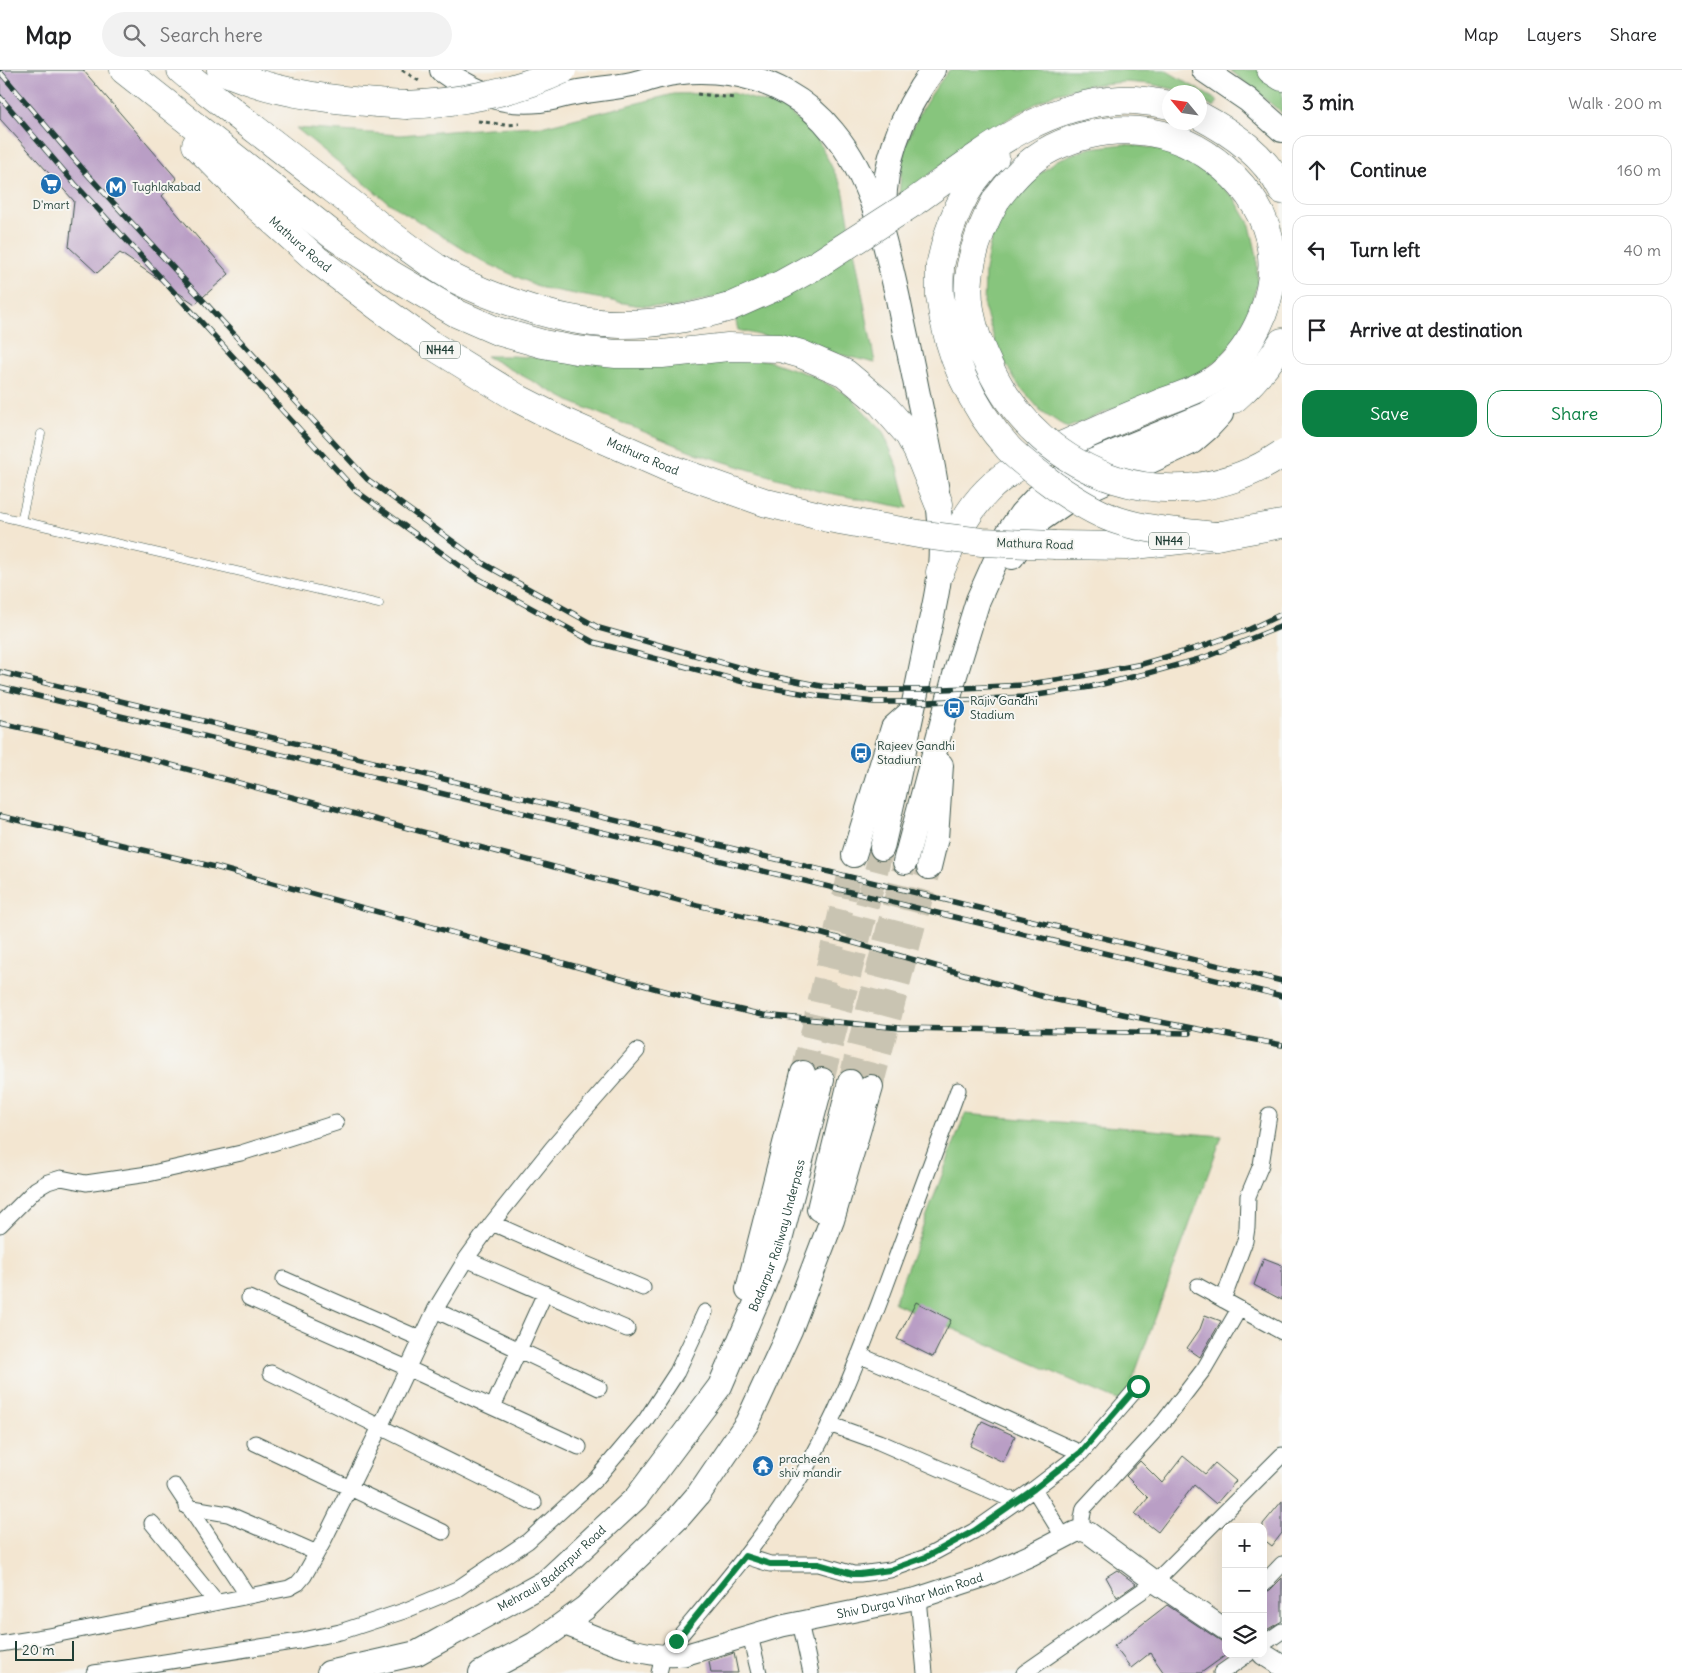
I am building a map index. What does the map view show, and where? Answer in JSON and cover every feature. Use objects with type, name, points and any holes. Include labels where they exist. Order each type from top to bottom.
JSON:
[{"type":"highway","points":[[123,70],[334,236],[392,275],[458,314],[497,331],[543,344],[616,354],[662,354],[728,347],[780,348],[801,354],[845,373],[881,403],[908,435],[921,460],[939,504]]},
{"type":"highway","name":"Mathura Road","points":[[123,70],[253,203],[316,259],[380,308],[439,349],[520,399],[562,421],[671,469],[768,503],[828,518],[924,535],[982,542],[1126,546],[1216,536],[1282,524]]},
{"type":"highway","points":[[181,70],[420,255],[456,279],[533,311],[599,324],[665,322],[694,317],[730,307],[758,296],[818,264],[911,204],[1019,129],[1060,112],[1087,104],[1112,101],[1141,101],[1162,104]]},
{"type":"highway","points":[[221,70],[259,85],[303,95],[406,106],[456,101],[521,85],[566,82]]},
{"type":"highway","points":[[1270,70],[1282,77]]},
{"type":"highway","points":[[1207,120],[1226,130],[1250,149],[1266,166],[1282,190]]},
{"type":"highway","points":[[1038,121],[988,164],[969,186],[956,212],[944,244],[940,266],[940,294],[949,344],[962,375],[975,401],[994,431],[1010,450],[1038,474],[1069,496],[1126,523],[1147,528],[1216,536]]},
{"type":"highway","points":[[940,572],[951,546],[976,504],[987,490],[1007,474],[1032,459],[1112,422],[1199,388],[1219,376],[1236,360],[1254,332],[1262,317],[1269,295],[1272,248],[1260,213],[1241,184],[1229,172],[1186,143],[1164,135],[1141,131],[1116,130],[1072,140],[1051,149],[1014,176],[996,200],[982,224],[974,250],[969,279],[970,305],[975,330],[994,378],[1008,401],[1042,439],[1063,454],[1084,467],[1127,484],[1173,489],[1198,486],[1250,472],[1282,454]]},
{"type":"highway","points":[[1234,399],[1278,355]]},
{"type":"main road","points":[[434,78],[497,98],[540,100],[566,82],[618,70]]},
{"type":"main road","points":[[566,82],[632,84],[659,76],[707,70],[754,78],[797,99],[815,113],[832,130],[843,145],[868,192],[877,215],[887,252],[911,361],[939,504],[942,542],[940,572],[924,655],[882,848]]},
{"type":"main road","points":[[887,252],[884,212],[888,170],[893,147],[901,125],[933,70]]},
{"type":"main road","points":[[1204,70],[1248,100],[1282,130]]},
{"type":"main road","points":[[905,862],[962,650],[978,600],[1008,533],[1021,514],[1037,497],[1060,479],[1088,463],[1207,414],[1234,399]]},
{"type":"main road","points":[[924,655],[962,650]]},
{"type":"main road","points":[[854,855],[893,728],[913,710]]},
{"type":"main road","points":[[929,867],[936,838],[940,802],[943,721]]},
{"type":"main road","name":"Badarpur Railway Underpass","points":[[720,1386],[778,1248],[813,1076]]},
{"type":"main road","points":[[481,1673],[535,1644],[584,1608],[678,1517],[698,1495],[747,1423],[790,1330],[861,1084]]},
{"type":"main road","name":"Mehrauli Badarpur Road","points":[[329,1673],[417,1654],[546,1582],[636,1498],[720,1386]]},
{"type":"street","points":[[0,1644],[289,1588],[298,1582],[304,1576],[380,1427],[435,1310],[466,1259],[492,1223],[553,1147],[637,1051]]},
{"type":"street","points":[[661,1665],[782,1506],[804,1471],[829,1424],[859,1355],[958,1090]]},
{"type":"street","points":[[1223,1300],[1244,1241],[1247,1228],[1248,1196],[1261,1165],[1269,1115]]},
{"type":"street","points":[[0,1225],[36,1189],[48,1182],[61,1178],[86,1183],[148,1174],[241,1153],[336,1123]]},
{"type":"street","points":[[492,1223],[643,1288]]},
{"type":"street","points":[[466,1259],[627,1329]]},
{"type":"street","points":[[284,1279],[421,1339]]},
{"type":"street","points":[[1198,1286],[1282,1332]]},
{"type":"street","points":[[492,1407],[545,1293]]},
{"type":"street","points":[[249,1298],[579,1447]]},
{"type":"street","points":[[1073,1534],[1082,1518],[1084,1508],[1164,1421],[1204,1368],[1239,1309]]},
{"type":"street","points":[[435,1310],[599,1388]]},
{"type":"street","points":[[94,1673],[299,1641],[340,1632],[404,1611],[457,1589],[528,1541],[596,1479],[645,1420],[677,1372],[705,1312]]},
{"type":"street","points":[[859,1355],[1081,1452]]},
{"type":"street","points":[[271,1373],[534,1503]]},
{"type":"street","points":[[745,1556],[777,1565],[818,1564],[853,1574],[890,1570],[911,1564],[974,1531],[1034,1489],[1081,1452],[1138,1386]]},
{"type":"street","points":[[829,1424],[878,1442],[1016,1502]]},
{"type":"street","points":[[255,1443],[443,1532]]},
{"type":"street","points":[[1024,1673],[1155,1582],[1282,1454]]},
{"type":"street","points":[[174,1486],[248,1596]]},
{"type":"street","points":[[1034,1489],[1073,1534]]},
{"type":"street","points":[[187,1507],[228,1514],[316,1553]]},
{"type":"street","points":[[152,1523],[216,1602]]},
{"type":"street","points":[[1073,1534],[1089,1533],[1155,1582],[1222,1625]]},
{"type":"street","name":"Shiv Durga Vihar Main Road","points":[[563,1624],[623,1647],[661,1665],[684,1655],[800,1622],[918,1598],[985,1576],[1073,1534]]},
{"type":"street","points":[[1267,1580],[1282,1564]]},
{"type":"street","points":[[918,1598],[925,1673]]},
{"type":"street","points":[[800,1622],[811,1673]]},
{"type":"street","points":[[1267,1641],[1282,1631]]},
{"type":"street","points":[[750,1636],[759,1673]]},
{"type":"street","points":[[1267,1657],[1282,1666]]},
{"type":"street","points":[[1221,1673],[1242,1658]]},
{"type":"lane","points":[[21,521],[41,434]]},
{"type":"lane","points":[[0,516],[379,604]]},
{"type":"path","points":[[402,70],[434,78]]},
{"type":"path","points":[[696,94],[739,98]]},
{"type":"path","points":[[474,121],[505,125],[525,123]]},
{"type":"green space","points":[[949,70],[1165,70],[1191,85],[1162,85],[1162,87],[1125,82],[1089,85],[1054,94],[1011,117],[899,196],[906,145],[915,122],[934,90]]},
{"type":"green space","points":[[1230,70],[1282,70],[1282,113]]},
{"type":"green space","points":[[733,93],[783,108],[815,134],[843,189],[875,363],[738,330],[729,293],[672,308],[635,305],[542,288],[484,262],[389,203],[296,128],[400,135],[488,128],[545,126],[674,94]]},
{"type":"green space","points":[[1207,95],[1218,101],[1214,107],[1207,104]]},
{"type":"green space","points":[[1124,144],[1160,149],[1191,161],[1212,176],[1235,199],[1250,225],[1257,256],[1257,285],[1239,333],[1221,358],[1196,375],[1067,428],[1040,410],[1016,382],[997,348],[984,307],[985,270],[991,239],[1002,211],[1027,184],[1057,160],[1090,148]]},
{"type":"green space","points":[[486,356],[604,362],[766,360],[811,375],[851,397],[883,432],[898,468],[908,508],[818,491],[696,453],[571,402]]},
{"type":"green space","points":[[965,1114],[1222,1136],[1124,1403],[894,1303]]},
{"type":"building","name":"Tughlakabad","points":[[0,70],[83,70],[177,179],[162,196],[229,274],[195,304],[120,253],[97,273],[69,247],[74,201],[0,119]]},
{"type":"building","points":[[1264,1258],[1282,1265],[1282,1300],[1254,1285]]},
{"type":"building","points":[[916,1302],[951,1320],[933,1357],[897,1339]]},
{"type":"building","points":[[1205,1315],[1221,1321],[1200,1357],[1187,1348],[1200,1329]]},
{"type":"building","points":[[982,1421],[1015,1436],[1003,1462],[970,1446]]},
{"type":"building","points":[[1183,1456],[1205,1474],[1215,1463],[1236,1481],[1216,1504],[1194,1485],[1158,1532],[1135,1514],[1148,1498],[1126,1476],[1140,1461],[1162,1483]]},
{"type":"building","points":[[1282,1501],[1282,1533],[1272,1546],[1267,1542],[1267,1523],[1264,1523]]},
{"type":"building","points":[[1117,1570],[1136,1584],[1117,1597],[1106,1577]]},
{"type":"building","points":[[1282,1578],[1282,1621],[1267,1630],[1267,1591]]},
{"type":"building","points":[[1167,1605],[1222,1642],[1222,1658],[1201,1673],[1164,1673],[1150,1653],[1131,1668],[1114,1646]]},
{"type":"building","points":[[734,1653],[738,1673],[711,1673],[709,1661]]},
{"type":"tunnel","points":[[822,1080],[882,848]]},
{"type":"tunnel","points":[[803,1073],[854,855]]},
{"type":"tunnel","points":[[850,1082],[905,862]]},
{"type":"tunnel","points":[[871,1087],[929,867]]},
{"type":"railway","points":[[0,72],[87,174],[367,479],[484,564],[599,628],[762,674],[821,686],[872,690],[925,690],[1023,685],[1142,664],[1200,647],[1250,629],[1282,614]]},
{"type":"railway","points":[[0,97],[75,184],[356,491],[475,577],[593,642],[755,685],[818,696],[874,702],[928,702],[1024,697],[1090,687],[1203,658],[1282,626]]},
{"type":"railway","points":[[0,672],[1282,981]]},
{"type":"railway","points":[[0,687],[1282,996]]},
{"type":"railway","points":[[0,723],[85,742],[697,905],[823,934],[1048,998],[1282,1045]]},
{"type":"railway","points":[[0,816],[215,867],[701,1001],[763,1015],[900,1028],[1189,1033]]},
{"type":"place","name":"D'mart","points":[[51,184]]},
{"type":"place","name":"Tughlakabad","points":[[116,187]]},
{"type":"place","name":"Rajiv Gandhi Stadium","points":[[954,708]]},
{"type":"place","name":"Rajeev Gandhi Stadium","points":[[861,753]]},
{"type":"place","name":"pracheen shiv mandir","points":[[763,1466]]},
{"type":"route","points":[[676,1641],[745,1556],[770,1564],[811,1563],[853,1574],[860,1574],[890,1570],[911,1564],[974,1531],[1034,1489],[1081,1452],[1138,1386]]}]
